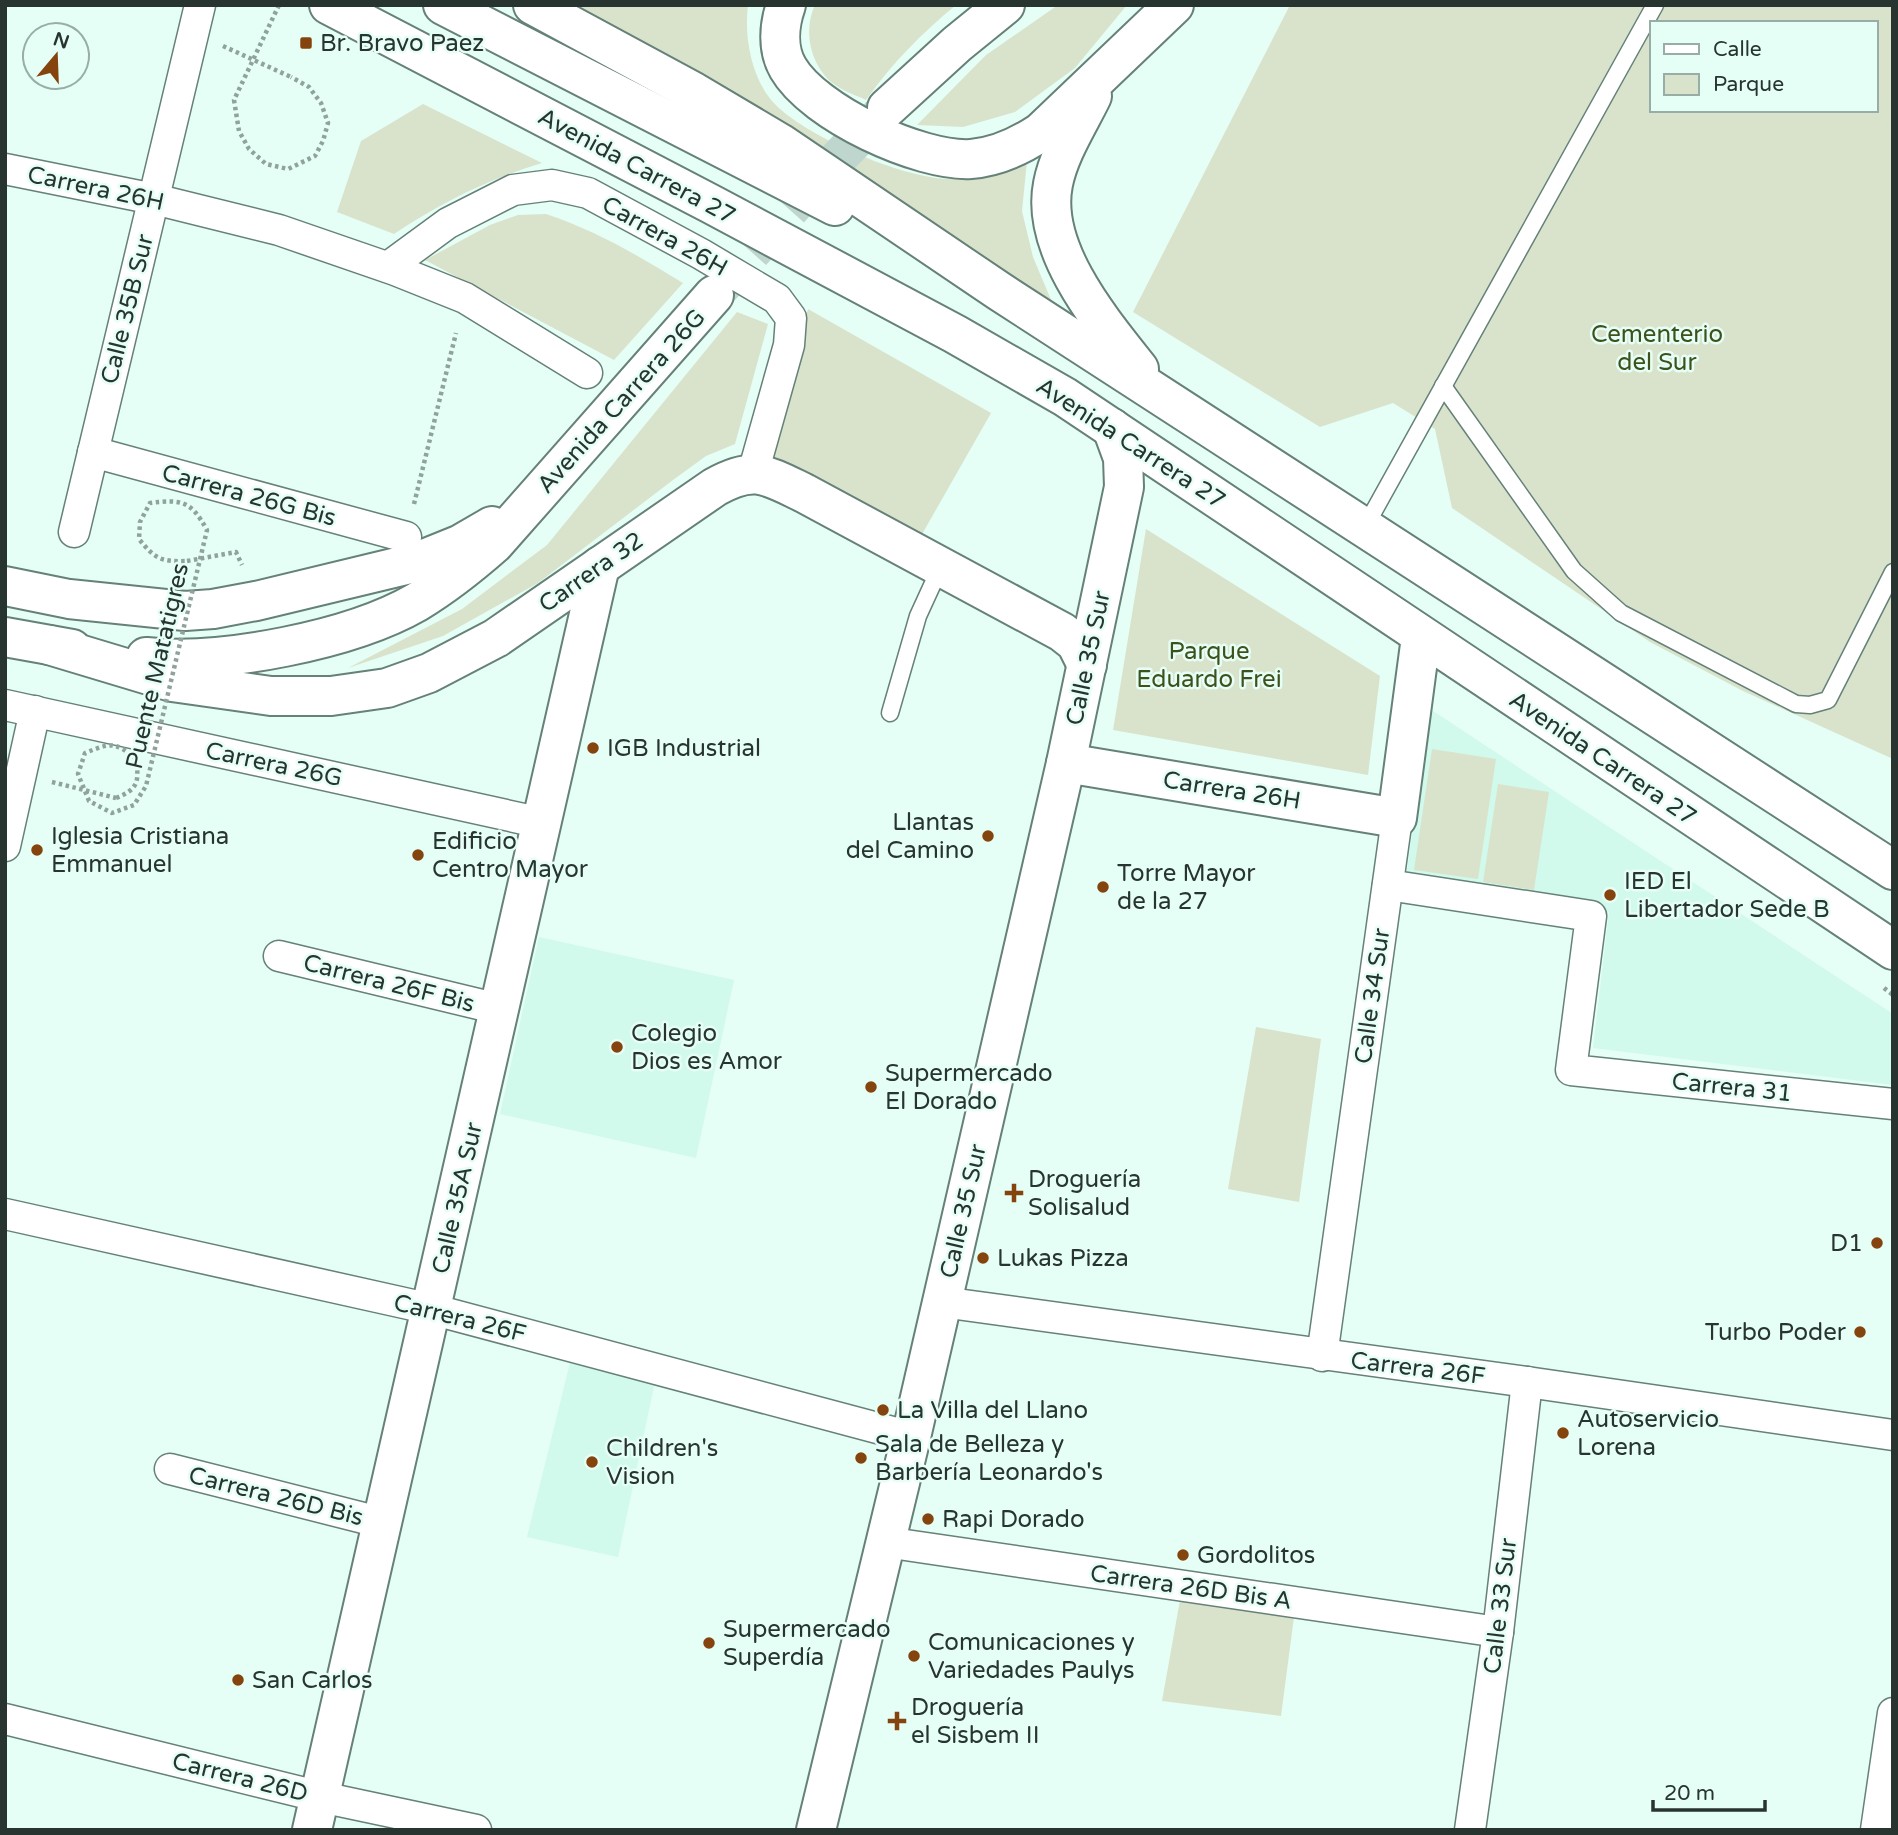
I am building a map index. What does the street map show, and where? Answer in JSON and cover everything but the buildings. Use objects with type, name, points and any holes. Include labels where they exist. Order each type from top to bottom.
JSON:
[{"type":"main road","name":"Avenida Carrera 27","points":[[329,5],[711,204],[955,334],[1065,397],[1893,950]]},
{"type":"main road","points":[[443,5],[999,290]]},
{"type":"main road","points":[[533,5],[683,86],[780,144],[999,290],[1893,870]]},
{"type":"main road","points":[[786,5],[779,41],[788,67],[804,88],[842,116],[891,142],[939,155],[971,159],[1004,152],[1041,132],[1174,5]]},
{"type":"main road","points":[[887,108],[957,44],[1005,5]]},
{"type":"main road","points":[[1103,74],[1064,153],[1053,183],[1051,207],[1055,232],[1062,254],[1075,278],[1111,334],[1155,390]]},
{"type":"main road","name":"Avenida Carrera 26G","points":[[5,637],[175,660],[227,656],[314,639],[376,621],[414,603],[456,578],[494,544],[714,295]]},
{"type":"main road","name":"Calle 35 Sur","points":[[816,1830],[911,1437],[1087,664],[1124,487],[1123,458],[1112,428]]},
{"type":"main road","points":[[753,473],[776,479],[804,493],[1062,632],[1076,643],[1087,664]]},
{"type":"main road","name":"Carrera 32","points":[[49,645],[172,682],[271,696],[331,696],[387,688],[429,673],[496,638],[715,487],[734,477],[753,473]]},
{"type":"main road","name":"Avenida Carrera 26G","points":[[5,586],[69,599],[186,611],[213,609],[414,562],[461,544],[527,506]]},
{"type":"main road","name":"Calle 35A Sur","points":[[316,1813],[600,566]]},
{"type":"main road","name":"Calle 34 Sur","points":[[1397,818],[1421,637]]},
{"type":"main road","name":"Carrera 26H","points":[[1066,763],[1397,818]]},
{"type":"street","name":"Calle 35B Sur","points":[[74,532],[197,19]]},
{"type":"street","name":"Carrera 26H","points":[[5,169],[154,199],[279,230],[388,267],[465,298],[587,373]]},
{"type":"street","name":"Carrera 26H","points":[[388,267],[448,223],[513,190],[552,185],[588,193],[701,254],[777,299],[791,318],[789,345],[753,473]]},
{"type":"street","name":"Carrera 26G Bis","points":[[93,452],[406,537]]},
{"type":"street","name":"Carrera 26G","points":[[5,705],[542,823]]},
{"type":"street","points":[[5,846],[35,711]]},
{"type":"street","name":"Calle 34 Sur","points":[[1322,1356],[1397,818]]},
{"type":"street","name":"Carrera 31","points":[[1388,885],[1591,916],[1571,1070],[1893,1104]]},
{"type":"street","name":"Carrera 26F Bis","points":[[279,956],[499,1009]]},
{"type":"street","name":"Carrera 26F","points":[[5,1214],[431,1310],[911,1437]]},
{"type":"street","name":"Carrera 26F","points":[[942,1302],[1527,1382],[1893,1436]]},
{"type":"street","name":"Calle 33 Sur","points":[[1470,1830],[1498,1632],[1527,1382]]},
{"type":"street","name":"Carrera 26D Bis","points":[[170,1469],[383,1523]]},
{"type":"street","name":"Carrera 26D Bis A","points":[[885,1542],[1498,1632]]},
{"type":"street","points":[[1877,1830],[1893,1713]]},
{"type":"street","name":"Carrera 26D","points":[[5,1719],[316,1813],[475,1830]]},
{"type":"lane","points":[[1365,527],[1656,5]]},
{"type":"lane","points":[[1443,386],[1574,571],[1620,613],[1796,704],[1810,705],[1828,700],[1893,572]]},
{"type":"lane","points":[[890,713],[918,616],[940,568]]},
{"type":"path","points":[[197,19],[290,77],[309,88],[321,103],[328,123],[316,156],[288,169],[266,164],[249,149],[239,131],[234,100],[279,5]]},
{"type":"path","points":[[406,537],[465,298]]},
{"type":"path","name":"Puente Matatigres","points":[[21,774],[116,798],[130,792],[139,778],[136,759],[121,746],[106,744],[85,753],[78,774],[89,801],[112,813],[134,805],[146,786],[207,530],[197,511],[175,500],[150,503],[140,522],[139,539],[152,555],[167,562],[187,561],[236,552]]},
{"type":"shaded area","name":"IED El Libertador Sede B","points":[[1430,709],[1893,1014],[1893,1085],[1593,1048],[1609,912],[1406,877]]},
{"type":"shaded area","name":"Colegio Dios es Amor","points":[[539,937],[734,980],[696,1158],[500,1114]]},
{"type":"shaded area","name":"Children's Vision","points":[[570,1363],[654,1386],[618,1557],[527,1537]]},
{"type":"green space","points":[[570,5],[748,5],[748,43],[759,80],[772,101],[806,128],[882,164],[930,177],[970,178],[1027,161],[1022,211],[1033,257],[1057,314]]},
{"type":"green space","points":[[815,5],[956,5],[908,49],[866,100],[835,85],[818,65],[809,35]]},
{"type":"green space","points":[[1058,5],[1127,5],[1075,68],[1015,112],[963,127],[917,125],[986,55]]},
{"type":"green space","name":"Cementerio del Sur","points":[[1290,5],[1893,5],[1893,759],[1743,691],[1650,642],[1452,508],[1435,429],[1393,403],[1320,427],[1133,312]]},
{"type":"green space","points":[[423,104],[542,163],[465,193],[394,234],[337,212],[361,141]]},
{"type":"green space","points":[[546,214],[600,236],[683,283],[614,360],[425,260],[490,225],[518,215]]},
{"type":"green space","points":[[808,309],[991,413],[917,543],[765,463]]},
{"type":"green space","points":[[737,312],[768,324],[735,444],[706,456],[538,583],[443,636],[348,668],[462,609],[547,545]]},
{"type":"green space","name":"Parque Eduardo Frei","points":[[1146,529],[1380,676],[1368,775],[1113,730]]},
{"type":"green space","points":[[1432,749],[1496,759],[1478,879],[1414,870]]},
{"type":"green space","points":[[1498,784],[1549,792],[1534,890],[1483,882]]},
{"type":"green space","points":[[1256,1027],[1321,1039],[1299,1202],[1228,1189]]},
{"type":"green space","points":[[1180,1600],[1294,1617],[1281,1716],[1162,1701]]},
{"type":"tunnel","points":[[714,295],[811,186],[887,108]]},
{"type":"place","name":"Br. Bravo Paez","points":[[306,43]]},
{"type":"place","name":"IGB Industrial","points":[[593,748]]},
{"type":"place","name":"Llantas del Camino","points":[[988,836]]},
{"type":"place","name":"Iglesia Cristiana Emmanuel","points":[[37,850]]},
{"type":"place","name":"Edificio Centro Mayor","points":[[418,855]]},
{"type":"place","name":"Torre Mayor de la 27","points":[[1103,887]]},
{"type":"place","name":"IED El Libertador Sede B","points":[[1610,895]]},
{"type":"place","name":"Colegio Dios es Amor","points":[[617,1047]]},
{"type":"place","name":"Supermercado El Dorado","points":[[871,1087]]},
{"type":"place","name":"Droguería Solisalud","points":[[1014,1193]]},
{"type":"place","name":"D1","points":[[1877,1243]]},
{"type":"place","name":"Lukas Pizza","points":[[983,1258]]},
{"type":"place","name":"Turbo Poder","points":[[1860,1332]]},
{"type":"place","name":"La Villa del Llano","points":[[883,1410]]},
{"type":"place","name":"Autoservicio Lorena","points":[[1563,1433]]},
{"type":"place","name":"Sala de Belleza y Barbería Leonardo's","points":[[861,1458]]},
{"type":"place","name":"Children's Vision","points":[[592,1462]]},
{"type":"place","name":"Rapi Dorado","points":[[928,1519]]},
{"type":"place","name":"Gordolitos","points":[[1183,1555]]},
{"type":"place","name":"Supermercado Superdía","points":[[709,1643]]},
{"type":"place","name":"Comunicaciones y Variedades Paulys","points":[[914,1656]]},
{"type":"place","name":"San Carlos","points":[[238,1680]]},
{"type":"place","name":"Droguería el Sisbem II","points":[[897,1721]]}]
